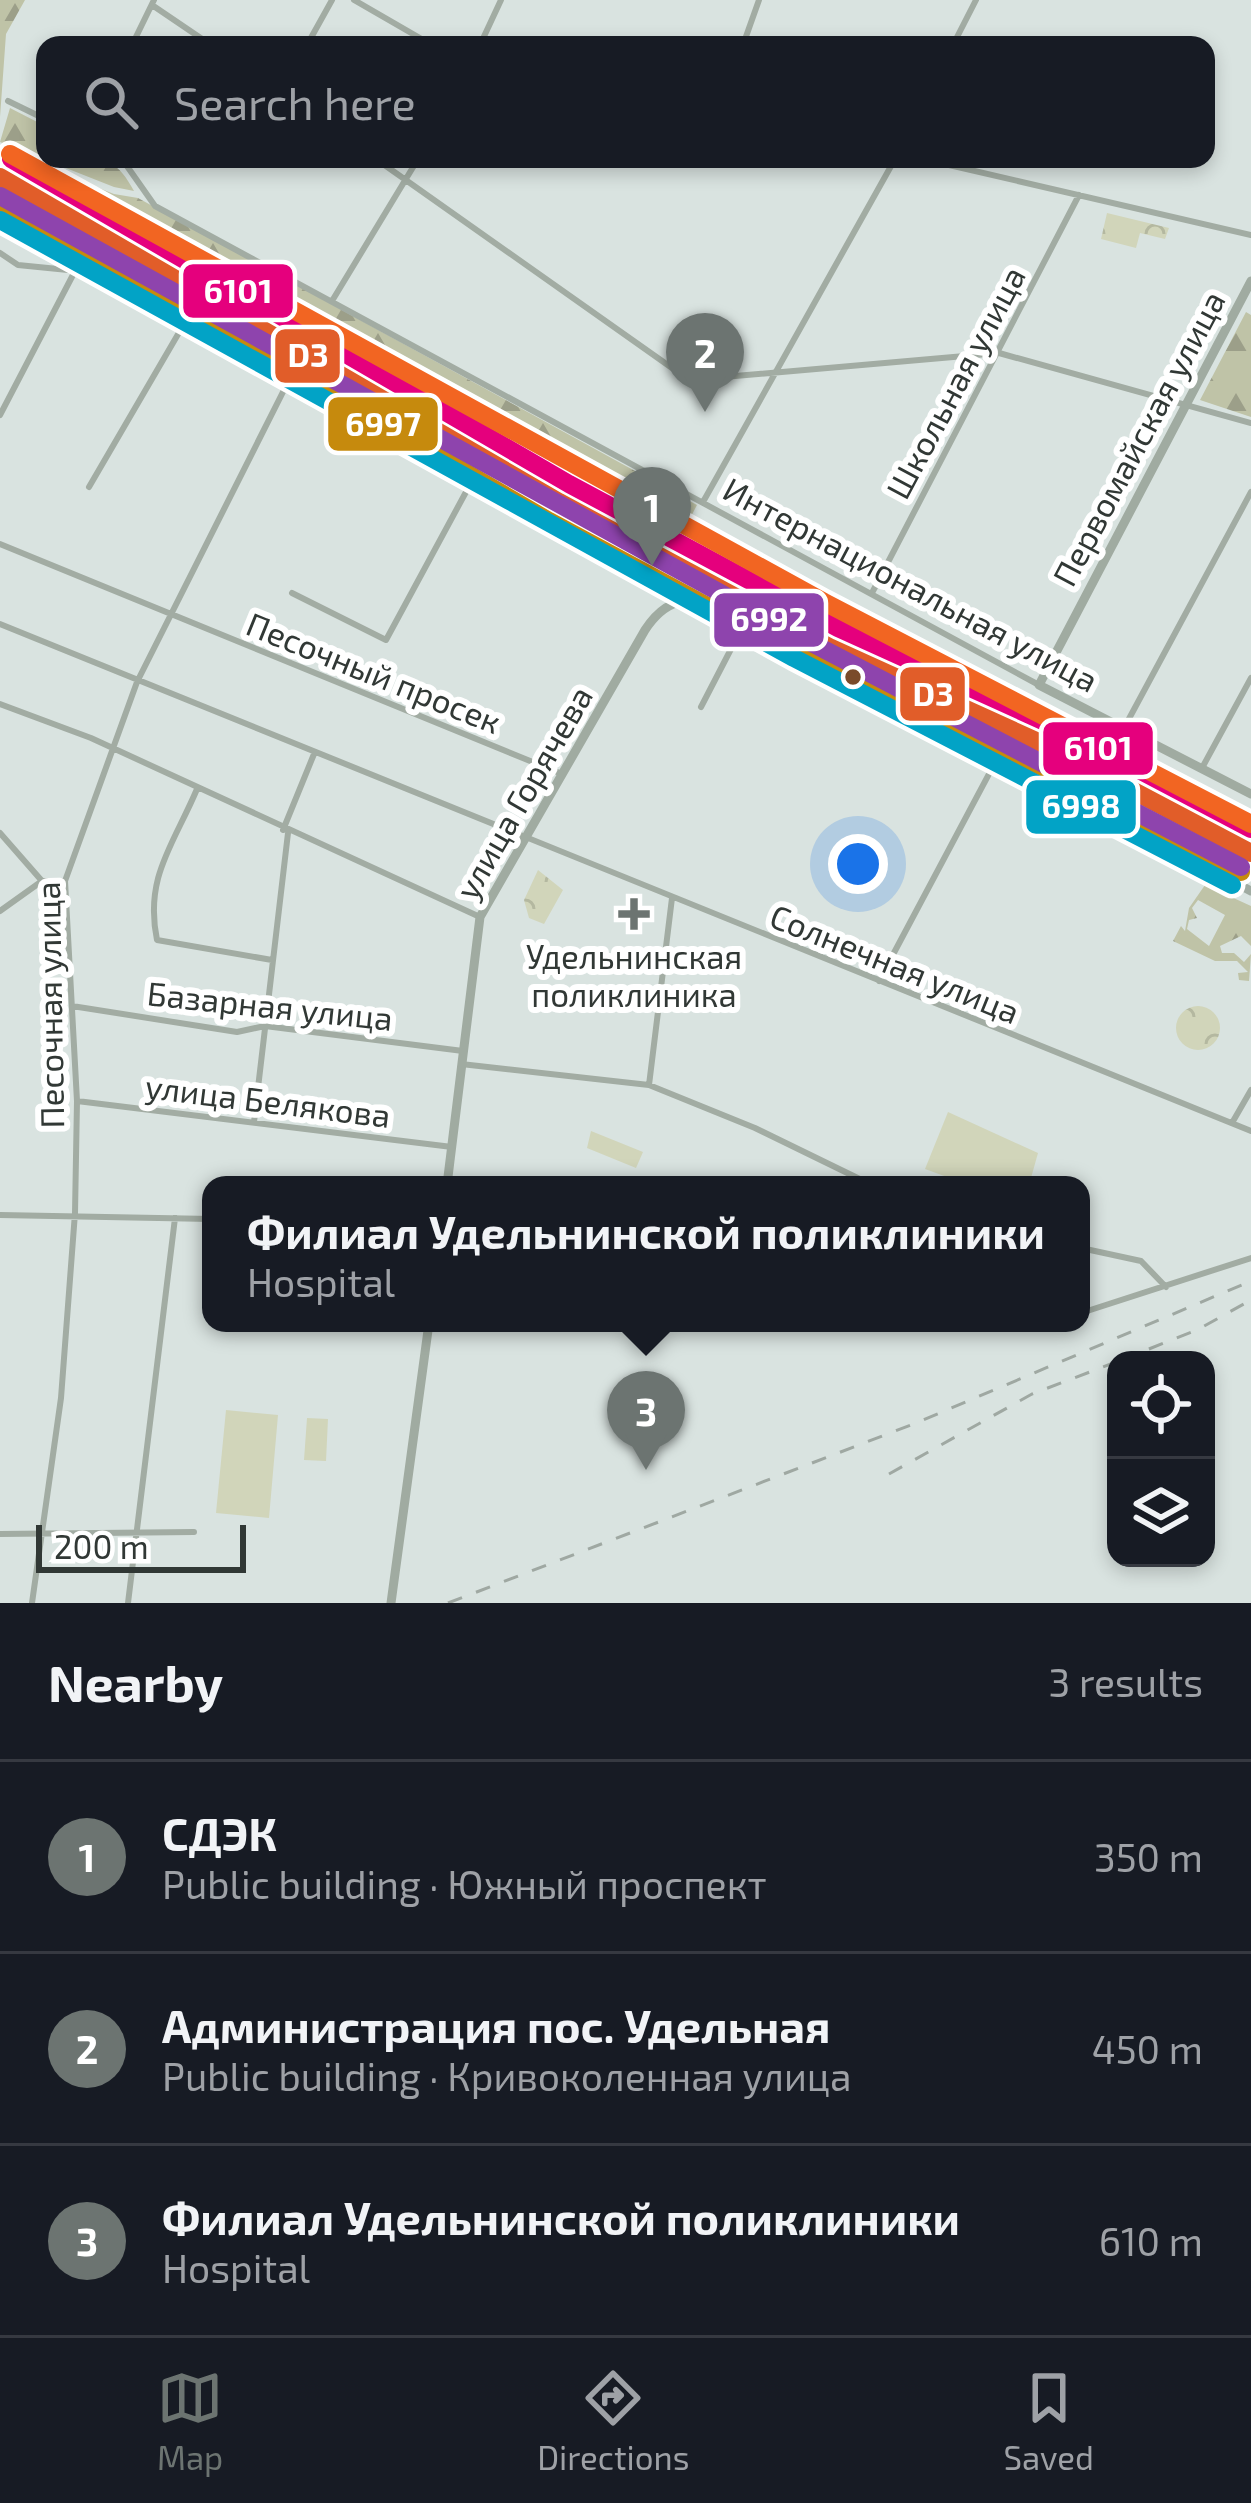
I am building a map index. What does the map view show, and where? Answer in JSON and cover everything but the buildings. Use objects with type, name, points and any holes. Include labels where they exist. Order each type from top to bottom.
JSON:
[{"type":"main road","name":"Первомайская улица","points":[[1039,685],[1251,281]]},
{"type":"main road","points":[[688,599],[745,622],[1251,891]]},
{"type":"main road","name":"улица Горячева","points":[[448,1176],[480,917],[651,621],[688,599]]},
{"type":"main road","name":"Интернациональная улица","points":[[1039,685],[1250,791]]},
{"type":"main road","points":[[391,1603],[427,1332]]},
{"type":"street","points":[[312,36],[332,0]]},
{"type":"street","points":[[353,0],[416,36]]},
{"type":"street","points":[[484,36],[501,0]]},
{"type":"street","points":[[746,36],[759,0]]},
{"type":"street","points":[[958,36],[976,0]]},
{"type":"street","points":[[136,36],[153,3],[199,36]]},
{"type":"street","points":[[8,100],[36,114]]},
{"type":"street","name":"Интернациональная улица","points":[[128,168],[155,206],[1039,685]]},
{"type":"street","points":[[389,168],[689,380],[999,352],[1251,424]]},
{"type":"street","points":[[332,301],[413,168]]},
{"type":"street","points":[[703,502],[890,168]]},
{"type":"street","points":[[962,168],[1251,235]]},
{"type":"street","name":"Школьная улица","points":[[873,591],[1078,195]]},
{"type":"street","points":[[0,253],[18,265],[88,272],[666,580],[688,599]]},
{"type":"street","points":[[0,415],[75,271]]},
{"type":"street","points":[[89,487],[185,323]]},
{"type":"street","name":"Песочная улица","points":[[32,1603],[45,1531],[75,1214],[77,1102],[65,880],[136,682],[289,380]]},
{"type":"street","points":[[292,593],[386,640],[473,479]]},
{"type":"street","points":[[1124,728],[1251,491]]},
{"type":"street","name":"Песочный просек","points":[[0,544],[562,774]]},
{"type":"street","points":[[701,707],[745,622]]},
{"type":"street","name":"Солнечная улица","points":[[0,624],[1251,1131]]},
{"type":"street","points":[[1202,768],[1251,678]]},
{"type":"street","points":[[0,704],[480,917]]},
{"type":"street","points":[[254,1122],[286,832],[314,754]]},
{"type":"street","points":[[879,981],[998,756]]},
{"type":"street","points":[[197,789],[171,837],[149,905],[157,940],[272,960]]},
{"type":"street","points":[[0,833],[42,880]]},
{"type":"street","points":[[0,911],[42,880],[65,880]]},
{"type":"street","points":[[649,1085],[672,898]]},
{"type":"street","name":"Базарная улица","points":[[72,1006],[236,1032],[265,1027],[463,1051]]},
{"type":"street","points":[[461,1064],[649,1085],[755,1128],[854,1176]]},
{"type":"street","points":[[1230,1123],[1251,1090]]},
{"type":"street","name":"улица Белякова","points":[[77,1102],[452,1147]]},
{"type":"street","points":[[0,1215],[202,1219]]},
{"type":"street","points":[[128,1603],[175,1218]]},
{"type":"street","points":[[1090,1250],[1141,1261],[1166,1287]]},
{"type":"street","points":[[1090,1309],[1251,1258]]},
{"type":"street","points":[[0,1534],[194,1532]]},
{"type":"green space","points":[[0,0],[25,0],[6,34],[0,117]]},
{"type":"green space","points":[[10,108],[36,121],[36,156],[0,142]]},
{"type":"green space","points":[[0,149],[36,163],[36,168],[138,198],[697,505],[686,526],[0,157]]},
{"type":"green space","points":[[66,168],[118,168],[134,191]]},
{"type":"green space","points":[[1107,213],[1169,228],[1165,239],[1140,233],[1136,248],[1101,239]]},
{"type":"green space","points":[[86,235],[219,305],[322,373],[600,531],[597,536],[123,280],[117,270],[92,267],[76,241]]},
{"type":"green space","points":[[1246,312],[1251,315],[1251,417],[1200,400]]},
{"type":"green space","points":[[538,870],[563,890],[544,924],[529,918],[524,900]]},
{"type":"green space","points":[[1205,885],[1251,906],[1251,946],[1241,936],[1220,946],[1222,953],[1234,953],[1244,962],[1251,954],[1249,981],[1239,980],[1238,973],[1248,972],[1237,961],[1215,961],[1173,941],[1181,926],[1185,931],[1189,908]],"holes":[[[1198,900],[1225,915],[1209,946],[1187,929],[1189,920],[1197,918],[1192,908]]]},
{"type":"green space","points":[[1198,1006],[1213,1013],[1220,1028],[1213,1043],[1198,1050],[1183,1043],[1176,1028],[1183,1013]]},
{"type":"green space","points":[[948,1112],[1038,1153],[1032,1176],[944,1176],[925,1169]]},
{"type":"green space","points":[[591,1131],[643,1152],[636,1168],[587,1148]]},
{"type":"green space","points":[[226,1410],[278,1415],[269,1518],[216,1513]]},
{"type":"green space","points":[[307,1418],[328,1419],[326,1461],[304,1460]]},
{"type":"railway","points":[[448,1603],[916,1423],[1251,1281]]},
{"type":"railway","points":[[1144,1351],[1197,1330],[1251,1300]]},
{"type":"railway","points":[[889,1474],[1032,1394],[1107,1365]]},
{"type":"transit line","points":[[10,154],[824,602],[1251,824]]},
{"type":"transit line","name":"6101","points":[[11,159],[569,484],[838,628],[1065,731],[1251,829]]},
{"type":"transit line","name":"D3","points":[[0,177],[559,502],[829,647],[1056,750],[1251,853]]},
{"type":"transit line","name":"6992","points":[[0,196],[804,639],[1241,867]]},
{"type":"transit line","name":"6997","points":[[0,201],[549,521],[819,666],[1047,769],[1241,872]]},
{"type":"transit line","name":"6998","points":[[0,220],[794,658],[1232,885]]},
{"type":"place","name":"Администрация пос. Удельная","points":[[705,412]]},
{"type":"place","name":"СДЭК","points":[[652,566]]},
{"type":"place","name":"Удельнинская поликлиника","points":[[634,914]]},
{"type":"place","name":"Филиал Удельнинской поликлиники","points":[[646,1470]]}]
